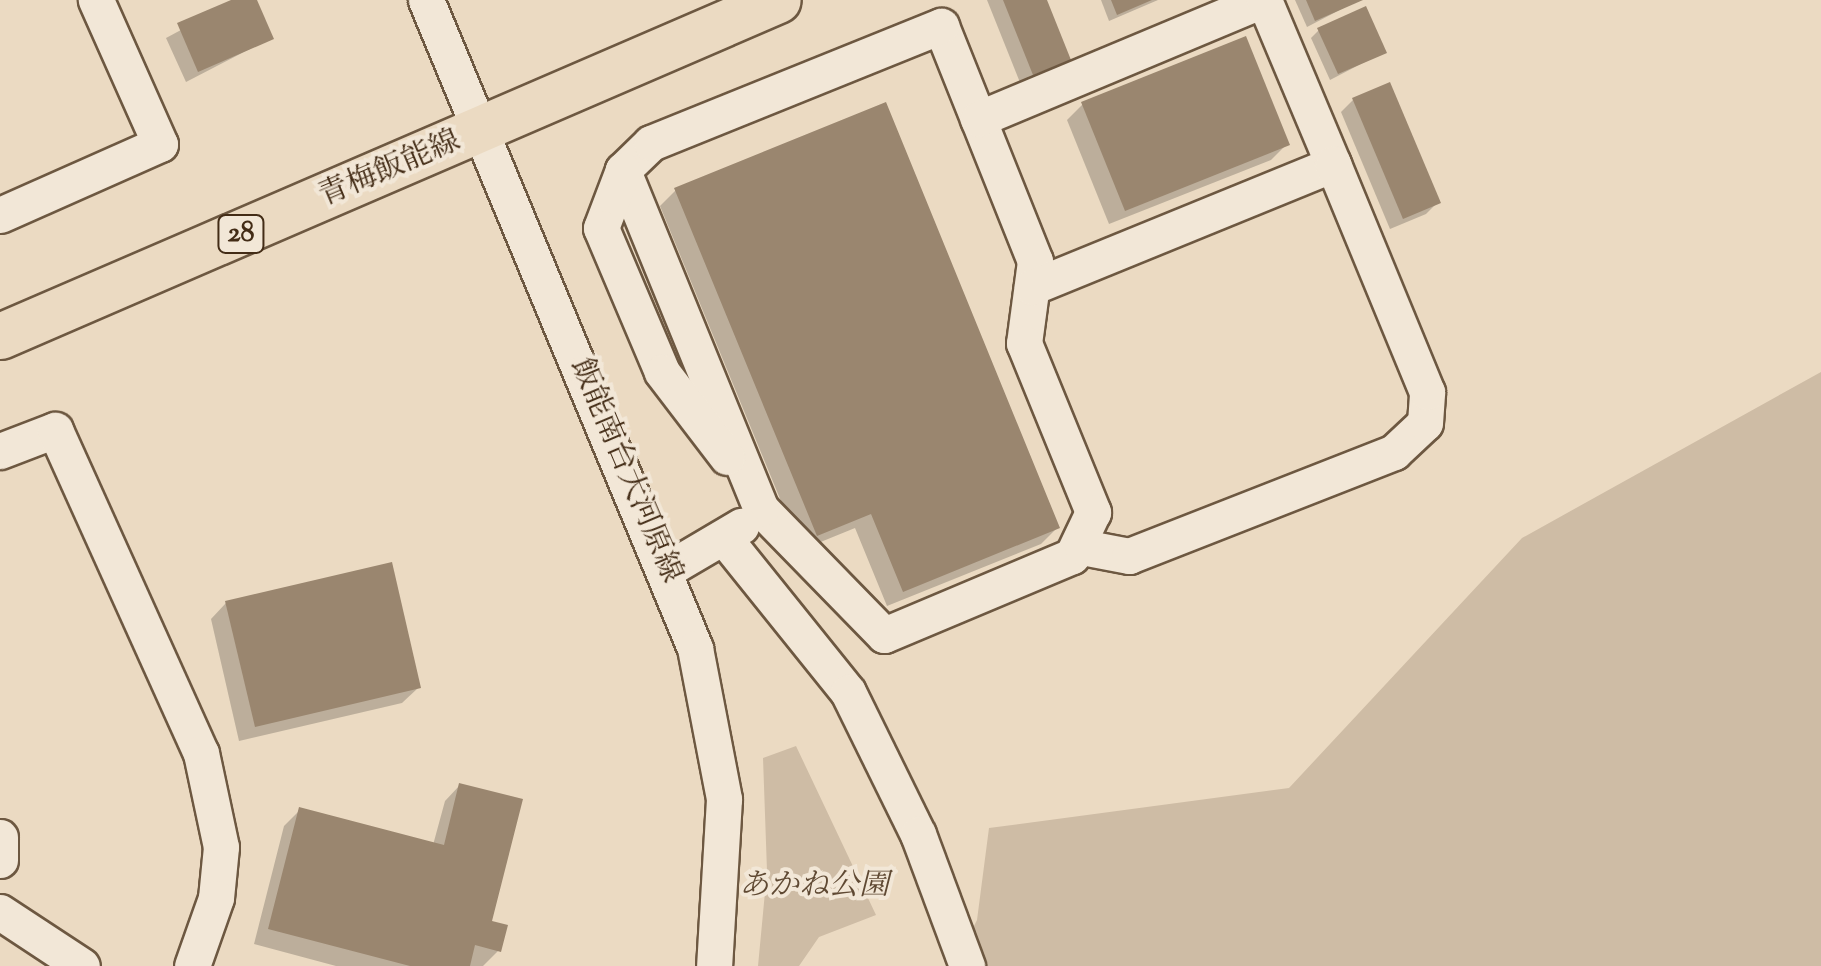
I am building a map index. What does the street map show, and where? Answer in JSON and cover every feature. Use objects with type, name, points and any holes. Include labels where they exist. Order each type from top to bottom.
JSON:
[{"type":"main road","name":"青梅飯能線","points":[[0,336],[778,0]]},
{"type":"street","points":[[0,215],[160,144],[96,0]]},
{"type":"street","name":"飯能南台大河原線","points":[[426,0],[668,569],[714,712],[725,860],[714,966]]},
{"type":"street","points":[[978,119],[1264,0],[1427,392],[1425,423],[1394,452],[1129,556],[1082,546],[884,635],[758,501],[623,170],[651,143],[940,26],[1036,261],[1024,343],[1093,512],[1082,546]]},
{"type":"street","points":[[1032,286],[1333,164]]},
{"type":"street","points":[[0,451],[55,430],[201,753],[221,847],[216,898],[192,966]]},
{"type":"street","points":[[668,569],[725,539],[758,501]]},
{"type":"street","points":[[725,539],[841,681],[918,834],[967,966]]},
{"type":"street","points":[[0,837],[0,860]]},
{"type":"street","points":[[0,912],[82,966]]},
{"type":"green space","points":[[1821,372],[1821,966],[954,966],[977,920],[989,828],[1289,788],[1522,538]]},
{"type":"green space","name":"あかね公園","points":[[796,746],[876,915],[819,937],[799,966],[758,966],[767,871],[763,758]]},
{"type":"building","points":[[231,0],[257,0],[274,39],[198,72],[177,23]]},
{"type":"building","points":[[1003,0],[1047,0],[1071,60],[1033,75]]},
{"type":"building","points":[[1111,0],[1152,0],[1117,15]]},
{"type":"building","points":[[1306,0],[1363,0],[1315,21]]},
{"type":"building","points":[[1366,6],[1387,53],[1338,74],[1317,28]]},
{"type":"building","points":[[1246,36],[1290,145],[1125,211],[1081,102]]},
{"type":"building","points":[[1390,82],[1441,203],[1403,219],[1352,98]]},
{"type":"building","points":[[886,102],[1060,528],[903,592],[871,514],[817,536],[674,188]]},
{"type":"building","points":[[392,562],[421,688],[255,727],[225,601]]},
{"type":"building","points":[[459,783],[523,799],[492,921],[508,925],[501,952],[475,945],[470,966],[410,966],[268,929],[299,807],[444,845]]}]
